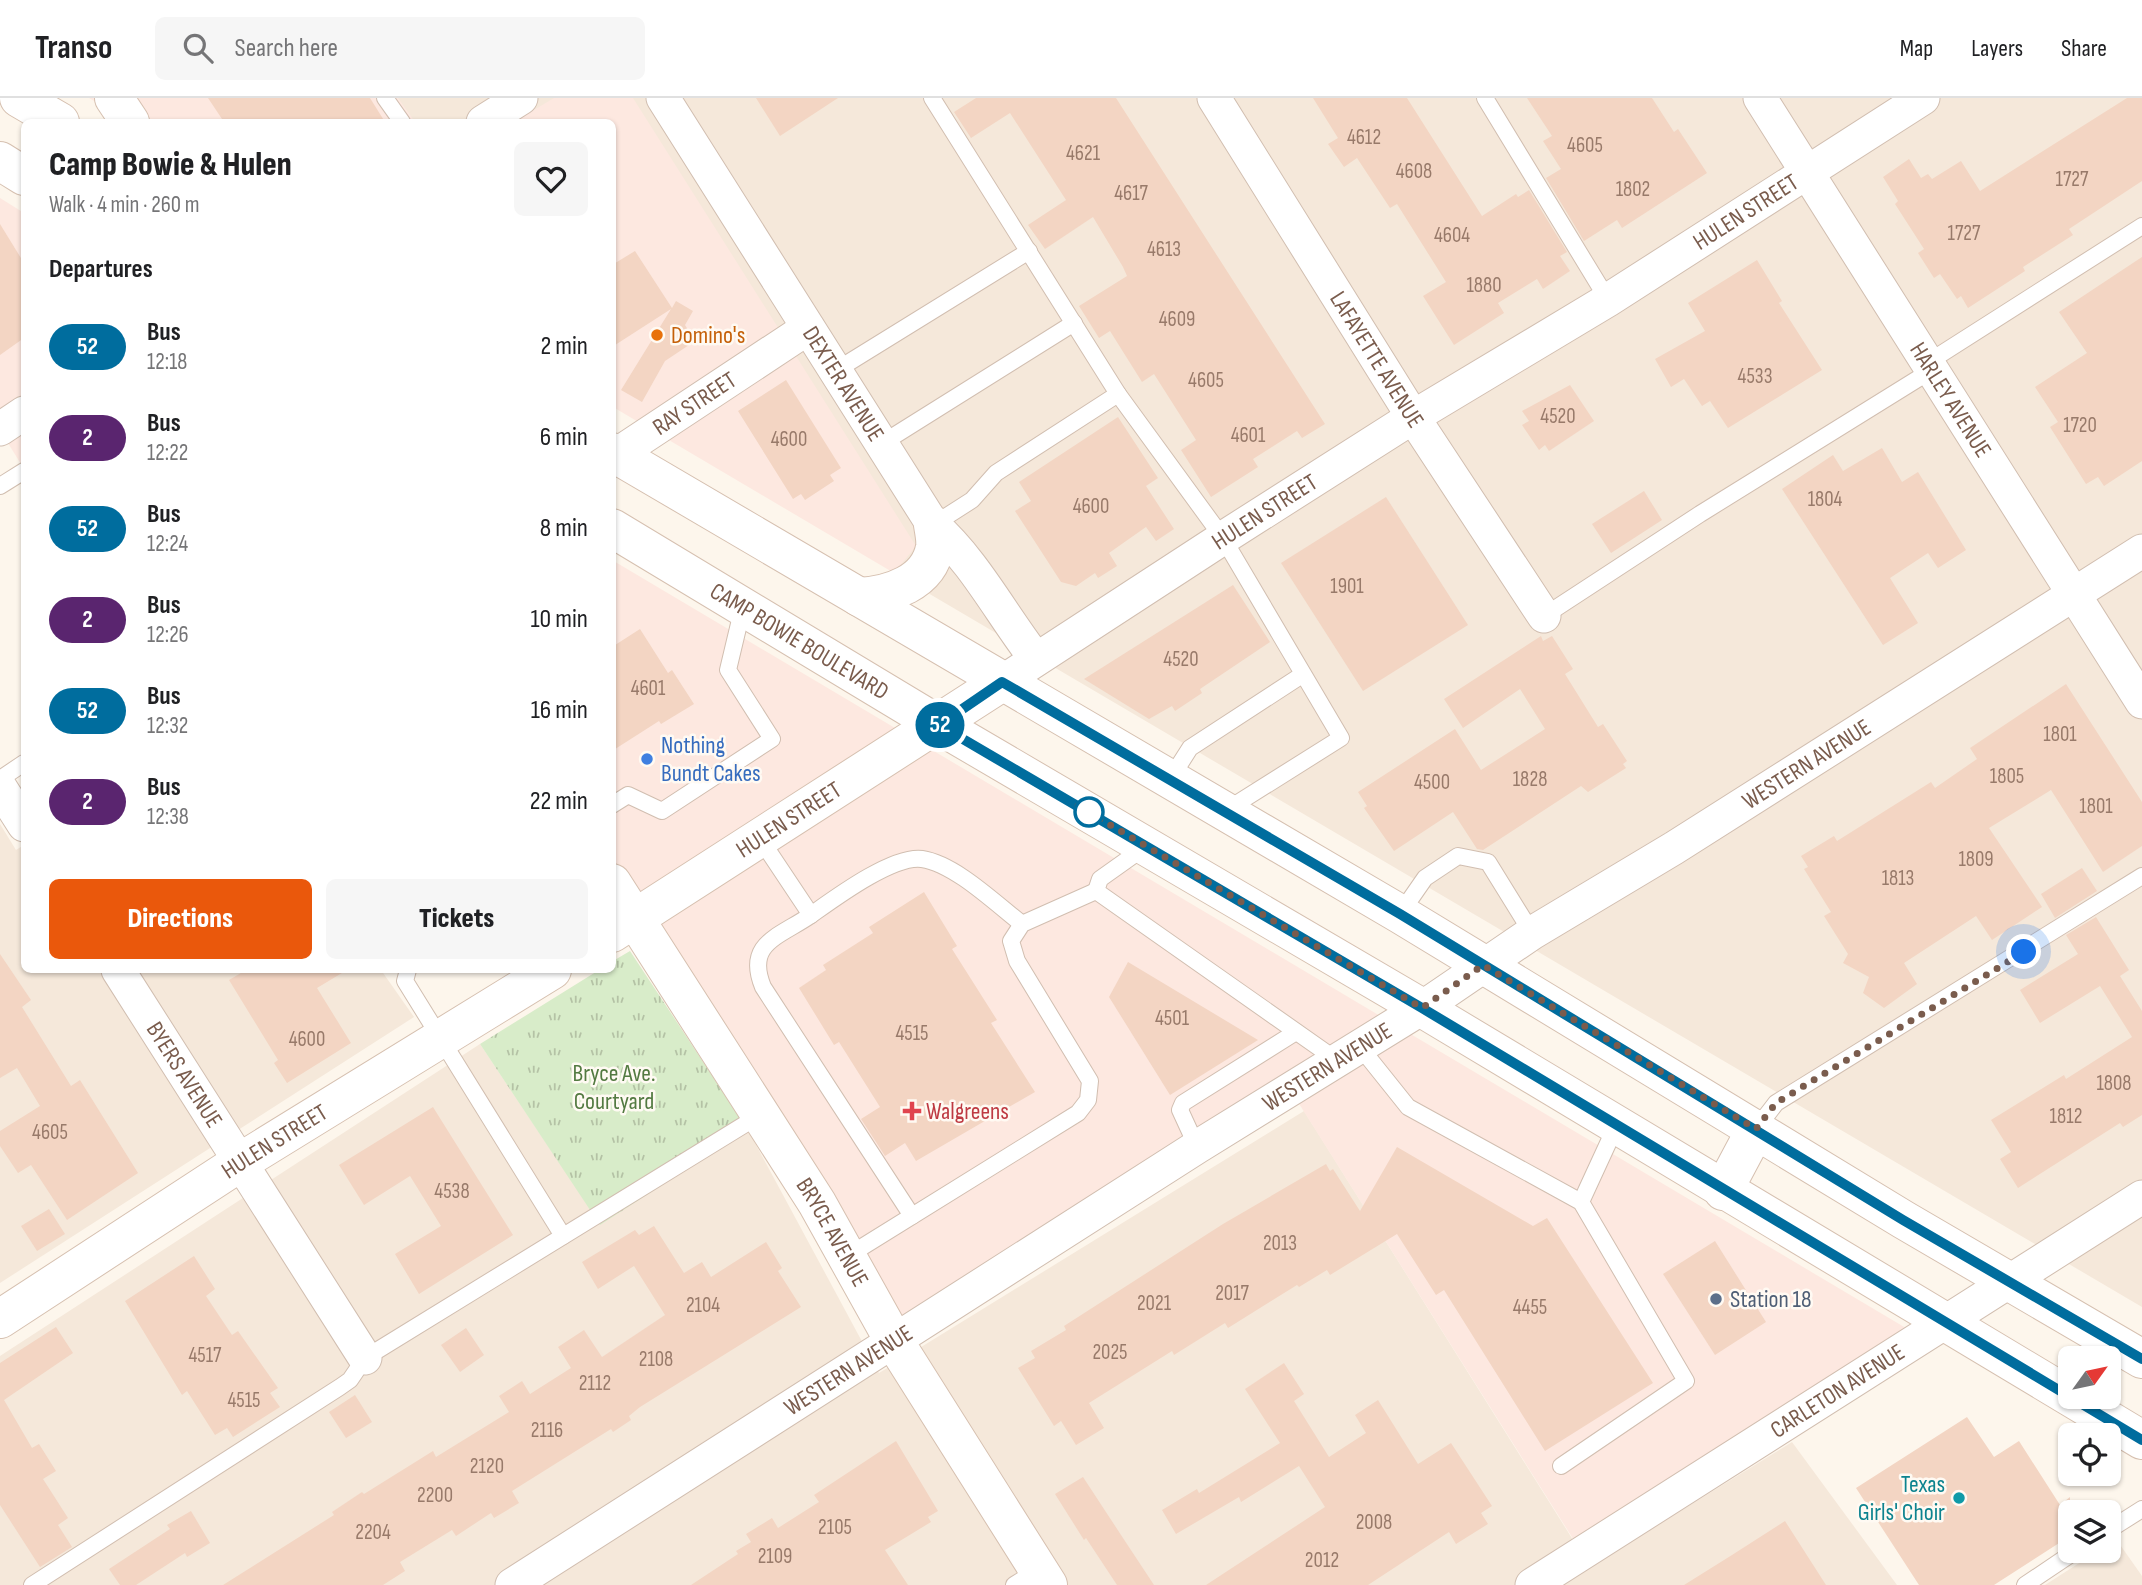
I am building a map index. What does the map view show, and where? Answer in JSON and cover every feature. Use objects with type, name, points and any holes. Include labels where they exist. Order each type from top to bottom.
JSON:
[{"type":"main road","points":[[19,98],[55,119]]},
{"type":"main road","points":[[114,98],[128,119]]},
{"type":"main road","points":[[0,161],[21,174]]},
{"type":"main road","points":[[616,455],[1400,914],[2142,1359]]},
{"type":"main road","points":[[859,597],[884,596],[906,586],[924,569],[935,547],[933,525]]},
{"type":"main road","name":"CAMP BOWIE BOULEVARD","points":[[616,530],[939,725],[1422,1008],[1942,1323],[2142,1440]]},
{"type":"main road","name":"HULEN STREET","points":[[624,926],[1002,682]]},
{"type":"main road","name":"BRYCE AVENUE","points":[[616,897],[624,926],[760,1115],[817,1203],[1033,1580]]},
{"type":"main road","name":"HULEN STREET","points":[[0,1319],[242,1161],[547,973]]},
{"type":"main road","points":[[1723,1191],[1756,1129]]},
{"type":"street","points":[[487,119],[521,98]]},
{"type":"street","name":"DEXTER AVENUE","points":[[663,98],[933,525],[959,548],[1002,616],[1036,659]]},
{"type":"street","name":"LAFAYETTE AVENUE","points":[[1214,98],[1413,417],[1544,616]]},
{"type":"street","name":"HARLEY AVENUE","points":[[1760,98],[2142,702]]},
{"type":"street","name":"HULEN STREET","points":[[1002,682],[1413,417],[1608,300],[1923,98]]},
{"type":"street","name":"RAY STREET","points":[[616,453],[808,328]]},
{"type":"street","points":[[0,429],[21,415]]},
{"type":"street","name":"WESTERN AVENUE","points":[[512,1585],[1197,1147],[1422,1008],[1532,933],[1686,841],[2142,551]]},
{"type":"street","points":[[0,787],[21,820]]},
{"type":"street","name":"BYERS AVENUE","points":[[120,973],[365,1358]]},
{"type":"street","name":"CARLETON AVENUE","points":[[1532,1585],[2142,1197]]},
{"type":"lane","points":[[385,98],[400,119]]},
{"type":"lane","points":[[932,98],[1118,394],[1223,538],[1341,738],[1223,812]]},
{"type":"lane","points":[[1485,98],[1608,300]]},
{"type":"lane","points":[[1544,616],[2142,226]]},
{"type":"lane","points":[[835,371],[1028,251]]},
{"type":"lane","points":[[881,444],[1074,323]]},
{"type":"lane","points":[[933,525],[972,500],[996,473],[1118,394]]},
{"type":"lane","points":[[0,486],[21,473]]},
{"type":"lane","points":[[616,802],[628,795],[662,811],[772,739],[728,670],[743,607]]},
{"type":"lane","points":[[1169,781],[1190,748],[1302,675]]},
{"type":"lane","points":[[0,779],[21,765]]},
{"type":"lane","points":[[761,840],[811,915]]},
{"type":"lane","points":[[846,1257],[1078,1113],[1088,1100],[1090,1081],[1017,961],[1011,941],[1022,924],[1096,891],[1100,879],[1147,846]]},
{"type":"lane","points":[[1400,914],[1425,878],[1458,856],[1488,863],[1532,933]]},
{"type":"lane","points":[[912,1216],[763,986],[756,959],[760,949],[811,915],[893,866],[920,859],[947,868],[1022,924]]},
{"type":"lane","points":[[1756,1129],[1776,1103],[2142,876]]},
{"type":"lane","points":[[1096,891],[1296,1032],[1349,1054],[1408,1107],[1581,1202],[1686,1381],[1561,1466]]},
{"type":"lane","points":[[407,973],[405,981],[563,1236]]},
{"type":"lane","points":[[1197,1147],[1180,1111],[1182,1103],[1296,1032]]},
{"type":"lane","points":[[32,1585],[340,1387],[350,1380],[365,1358],[760,1115]]},
{"type":"lane","points":[[1581,1202],[1616,1126]]},
{"type":"lane","points":[[2121,1522],[2142,1508]]},
{"type":"lane","points":[[2025,1585],[2058,1563]]},
{"type":"shaded area","points":[[89,98],[398,98],[413,119],[125,119]]},
{"type":"shaded area","points":[[103,98],[2142,98],[2142,1307],[894,573],[616,128],[616,119],[139,119]]},
{"type":"shaded area","points":[[554,98],[633,98],[916,546],[894,573],[616,409],[616,119],[519,119]]},
{"type":"shaded area","points":[[0,198],[21,211],[21,464],[0,430]]},
{"type":"shaded area","points":[[616,562],[1921,1337],[1582,1553],[1291,1091],[894,1341],[616,924]]},
{"type":"shaded area","points":[[0,824],[16,850],[21,847],[21,973],[383,973],[414,1017],[0,1283]]},
{"type":"shaded area","points":[[480,1044],[600,1224],[748,1130],[879,1373],[1304,1111],[1590,1567],[1792,1442],[1897,1585],[0,1585],[0,1356]]},
{"type":"shaded area","points":[[2121,1546],[2142,1576],[2142,1585],[2045,1585],[2079,1563],[2121,1563]]},
{"type":"green space","name":"Bryce Ave. Courtyard","points":[[630,951],[748,1130],[600,1225],[480,1044],[594,973],[616,973],[616,959]]},
{"type":"building","points":[[208,98],[370,98],[383,119],[222,119]]},
{"type":"building","points":[[756,98],[838,98],[780,136]]},
{"type":"building","points":[[976,98],[1116,98],[1325,424],[1302,438],[1297,431],[1253,459],[1258,467],[1211,497],[1181,450],[1196,440],[1154,374],[1142,382],[1110,331],[1099,338],[1079,306],[1127,276],[1123,267],[1093,217],[1045,249],[1028,225],[1066,200],[1010,113],[971,138],[954,112]]},
{"type":"building","points":[[1313,98],[1407,98],[1482,216],[1516,194],[1518,197],[1529,190],[1567,252],[1560,256],[1570,271],[1543,289],[1537,279],[1498,303],[1504,313],[1454,345],[1423,296],[1446,282],[1397,204],[1390,208],[1357,158],[1344,167],[1328,144],[1338,138]]},
{"type":"building","points":[[1527,98],[1652,98],[1674,132],[1678,129],[1707,173],[1622,228],[1617,220],[1584,241],[1546,178],[1561,169],[1543,141],[1552,136]]},
{"type":"building","points":[[2127,98],[2142,98],[2142,181],[2069,229],[2073,235],[2023,267],[2025,271],[1968,308],[1961,296],[1957,299],[1940,274],[1934,278],[1918,253],[1924,249],[1895,204],[1898,201],[1883,177],[1909,159],[1921,178],[1928,174],[1932,179],[1961,161],[1980,191]]},
{"type":"building","points":[[0,224],[21,258],[21,340],[0,355]]},
{"type":"building","points":[[635,251],[672,308],[676,301],[693,311],[685,325],[695,341],[665,361],[642,402],[621,390],[671,309],[616,344],[616,263]]},
{"type":"building","points":[[2142,257],[2142,461],[2104,486],[2098,477],[2086,484],[2050,427],[2058,422],[2035,387],[2087,353],[2059,312]]},
{"type":"building","points":[[1757,260],[1782,301],[1779,303],[1822,370],[1728,428],[1710,401],[1702,406],[1684,379],[1671,387],[1655,359],[1705,331],[1688,303]]},
{"type":"building","points":[[786,380],[841,468],[830,475],[834,481],[805,500],[801,494],[793,499],[738,411]]},
{"type":"building","points":[[1570,385],[1594,421],[1549,451],[1545,445],[1539,450],[1522,425],[1529,421],[1522,411]]},
{"type":"building","points":[[1118,417],[1158,478],[1146,486],[1174,529],[1156,541],[1146,527],[1109,553],[1117,566],[1098,578],[1095,573],[1076,586],[1061,582],[1015,511],[1031,501],[1019,482]]},
{"type":"building","points":[[1882,448],[1902,482],[1918,472],[1966,550],[1938,568],[1928,553],[1890,578],[1918,623],[1883,645],[1782,489],[1833,455],[1843,471]]},
{"type":"building","points":[[1644,491],[1662,520],[1611,553],[1592,524]]},
{"type":"building","points":[[1386,497],[1468,625],[1363,691],[1281,563]]},
{"type":"building","points":[[1233,585],[1270,642],[1200,689],[1202,693],[1175,711],[1172,706],[1149,719],[1084,679]]},
{"type":"building","points":[[640,629],[668,673],[672,670],[694,704],[661,724],[659,721],[616,748],[616,644]]},
{"type":"building","points":[[1541,636],[1543,641],[1552,636],[1573,669],[1565,674],[1598,727],[1603,724],[1627,761],[1623,764],[1626,768],[1588,792],[1581,786],[1483,850],[1477,849],[1453,812],[1394,851],[1364,808],[1367,806],[1358,792],[1455,729],[1481,770],[1545,729],[1520,689],[1463,728],[1444,699]]},
{"type":"building","points":[[2066,684],[2142,802],[2142,846],[2103,872],[2051,790],[1989,828],[2042,907],[1992,940],[1976,916],[1904,963],[1917,984],[1884,1008],[1863,993],[1869,977],[1843,963],[1848,954],[1824,916],[1831,912],[1804,869],[1808,867],[1801,856],[1834,836],[1837,841],[1931,782],[1935,788],[1977,759],[1970,748]]},
{"type":"building","points":[[2082,868],[2097,891],[2055,918],[2041,894]]},
{"type":"building","name":"Walgreens","points":[[924,892],[957,946],[952,949],[997,1020],[991,1023],[1035,1092],[916,1161],[905,1143],[885,1156],[861,1119],[880,1107],[839,1042],[834,1045],[799,988],[826,970],[823,965],[873,933],[869,927]]},
{"type":"building","points":[[2096,917],[2129,970],[2120,976],[2142,1011],[2142,1115],[2123,1127],[2120,1123],[2018,1188],[2000,1159],[2011,1152],[1991,1120],[2064,1075],[2066,1079],[2132,1037],[2100,986],[2040,1023],[2020,990],[2078,954],[2066,935]]},
{"type":"building","points":[[0,954],[31,1000],[22,1007],[71,1086],[80,1080],[138,1173],[67,1220],[31,1165],[18,1173],[0,1146],[0,1131],[40,1106],[17,1068],[0,1078]]},
{"type":"building","points":[[1128,962],[1258,1040],[1170,1095],[1109,997]]},
{"type":"building","points":[[241,973],[342,973],[317,988],[351,1043],[287,1083],[274,1063],[278,1060],[229,980]]},
{"type":"building","points":[[433,1107],[513,1235],[419,1294],[395,1254],[441,1226],[410,1176],[364,1205],[339,1165]]},
{"type":"building","points":[[1397,1147],[1533,1226],[1547,1218],[1653,1383],[1545,1451],[1444,1290],[1436,1295],[1397,1234],[1330,1275],[1327,1270],[1299,1287],[1297,1285],[1228,1328],[1225,1323],[1174,1355],[1172,1351],[1089,1403],[1104,1428],[1076,1445],[1061,1421],[1054,1426],[1018,1368],[1035,1358],[1031,1351],[1066,1330],[1064,1326],[1223,1224],[1326,1164],[1330,1171],[1333,1169],[1360,1211]]},
{"type":"building","points":[[49,1209],[65,1234],[37,1251],[21,1226]]},
{"type":"building","points":[[654,1226],[684,1273],[702,1262],[711,1277],[766,1242],[782,1268],[778,1271],[801,1307],[640,1407],[629,1416],[631,1420],[613,1432],[611,1429],[512,1491],[519,1503],[494,1518],[491,1513],[456,1536],[452,1530],[400,1562],[405,1571],[383,1585],[223,1585],[334,1515],[332,1512],[362,1492],[364,1494],[433,1451],[436,1457],[509,1412],[499,1396],[522,1381],[530,1394],[571,1368],[558,1347],[584,1330],[602,1357],[665,1315],[634,1266],[598,1289],[582,1262],[635,1230],[639,1235]]},
{"type":"building","name":"Station 18","points":[[1715,1241],[1766,1322],[1715,1355],[1663,1274]]},
{"type":"building","points":[[194,1256],[215,1289],[206,1296],[232,1335],[238,1331],[278,1388],[270,1393],[280,1407],[233,1437],[227,1428],[215,1435],[187,1391],[182,1395],[125,1301]]},
{"type":"building","points":[[56,1327],[73,1353],[4,1400],[32,1448],[39,1444],[56,1471],[43,1479],[68,1518],[58,1525],[72,1547],[40,1567],[0,1505],[0,1363]]},
{"type":"building","points":[[466,1328],[484,1355],[460,1372],[441,1345]]},
{"type":"building","points":[[1284,1363],[1304,1394],[1294,1401],[1329,1457],[1366,1433],[1355,1415],[1378,1400],[1418,1464],[1451,1443],[1492,1506],[1481,1513],[1488,1524],[1456,1544],[1449,1532],[1368,1585],[1206,1585],[1325,1507],[1299,1466],[1241,1502],[1239,1497],[1176,1534],[1162,1510],[1197,1489],[1199,1493],[1280,1443],[1245,1389]]},
{"type":"building","points":[[355,1395],[372,1422],[346,1438],[329,1412]]},
{"type":"building","name":"Texas Girls' Choir","points":[[1967,1417],[1994,1457],[2019,1441],[2058,1502],[2058,1544],[1994,1585],[1919,1585],[1856,1488]]},
{"type":"building","points":[[896,1441],[938,1511],[928,1517],[931,1522],[885,1550],[908,1585],[691,1585],[738,1554],[736,1551],[751,1542],[746,1534],[772,1518],[778,1528],[819,1502],[814,1495]]},
{"type":"building","points":[[1083,1477],[1154,1585],[1117,1585],[1086,1538],[1084,1540],[1055,1494]]},
{"type":"building","points":[[191,1511],[210,1543],[187,1557],[185,1553],[136,1585],[120,1585],[109,1569],[170,1529],[167,1525]]},
{"type":"building","points":[[1785,1521],[1826,1585],[1684,1585],[1732,1555]]},
{"type":"bus line","name":"52","points":[[2142,1359],[1903,1220],[1400,914],[1002,682],[939,725],[1422,1008],[1942,1323],[2142,1440]]},
{"type":"place","name":"Domino's","points":[[657,335]]},
{"type":"place","name":"Nothing Bundt Cakes","points":[[647,759]]},
{"type":"place","name":"Walgreens","points":[[912,1111]]},
{"type":"place","name":"Station 18","points":[[1716,1299]]},
{"type":"place","name":"Texas Girls' Choir","points":[[1959,1498]]},
{"type":"route","points":[[1089,812],[1078,806],[1422,1008],[1483,965],[1756,1129],[1776,1103],[2024,952]]}]
